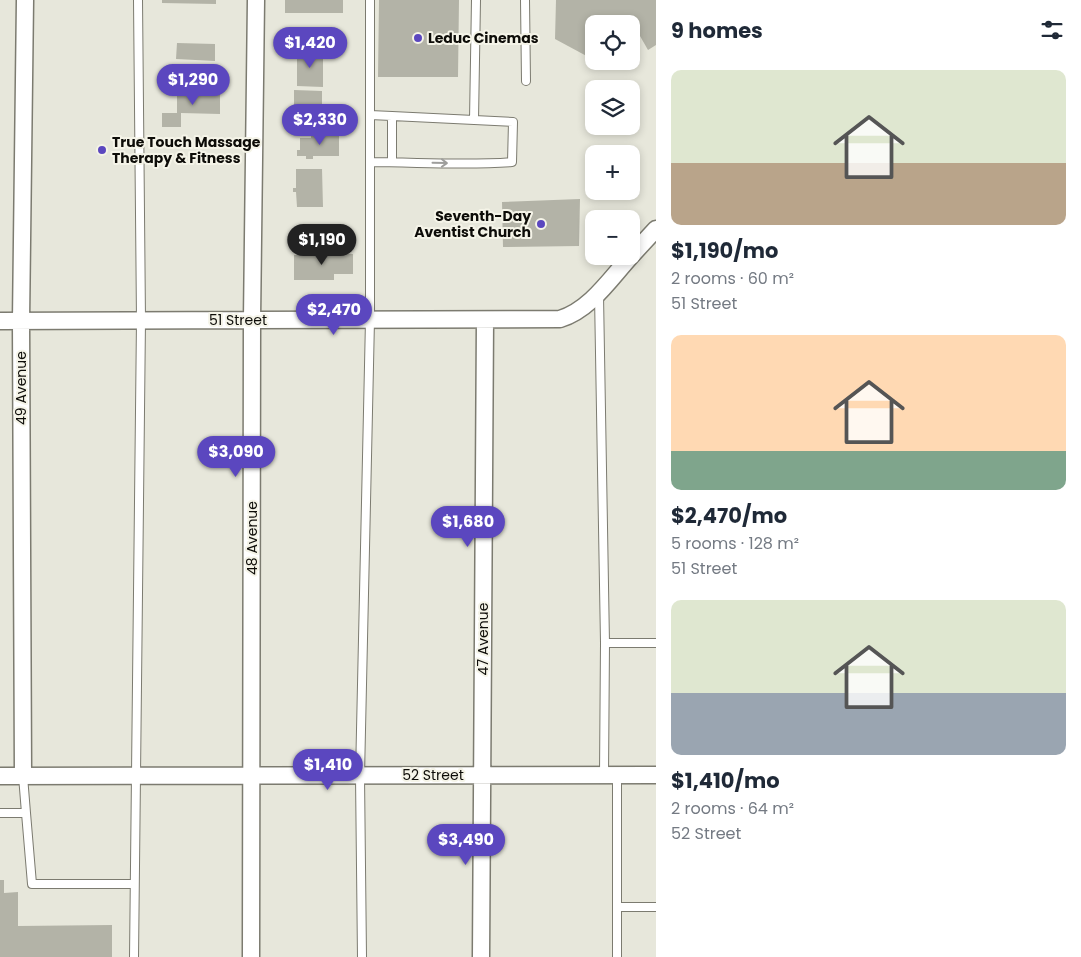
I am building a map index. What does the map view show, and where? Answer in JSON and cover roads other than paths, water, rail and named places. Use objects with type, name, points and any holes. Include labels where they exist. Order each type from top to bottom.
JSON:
[{"type":"street","name":"49 Avenue","points":[[23,776],[21,321],[25,0]]},
{"type":"street","name":"48 Avenue","points":[[251,957],[252,319],[256,0]]},
{"type":"street","name":"51 Street","points":[[640,246],[656,229]]},
{"type":"street","name":"51 Street","points":[[0,321],[560,319],[573,315],[584,307],[623,265]]},
{"type":"street","name":"47 Avenue","points":[[481,957],[485,320]]},
{"type":"street","name":"52 Street","points":[[0,776],[656,775]]},
{"type":"lane","points":[[134,957],[134,776],[141,320],[138,0]]},
{"type":"lane","points":[[362,957],[360,776],[370,320],[370,0]]},
{"type":"lane","points":[[474,120],[476,0]]},
{"type":"lane","points":[[525,0],[526,81]]},
{"type":"lane","points":[[370,115],[513,122],[512,162],[370,162]]},
{"type":"lane","points":[[392,116],[392,162]]},
{"type":"lane","points":[[599,290],[605,643],[616,907],[616,957]]},
{"type":"lane","points":[[605,643],[656,643]]},
{"type":"lane","points":[[23,776],[32,884],[134,884]]},
{"type":"lane","points":[[0,813],[26,813]]},
{"type":"lane","points":[[616,907],[656,907]]},
{"type":"place","name":"Leduc Cinemas","points":[[418,38]]},
{"type":"place","name":"True Touch Massage Therapy & Fitness","points":[[102,150]]},
{"type":"place","name":"Seventh-Day Aventist Church","points":[[541,224]]}]
